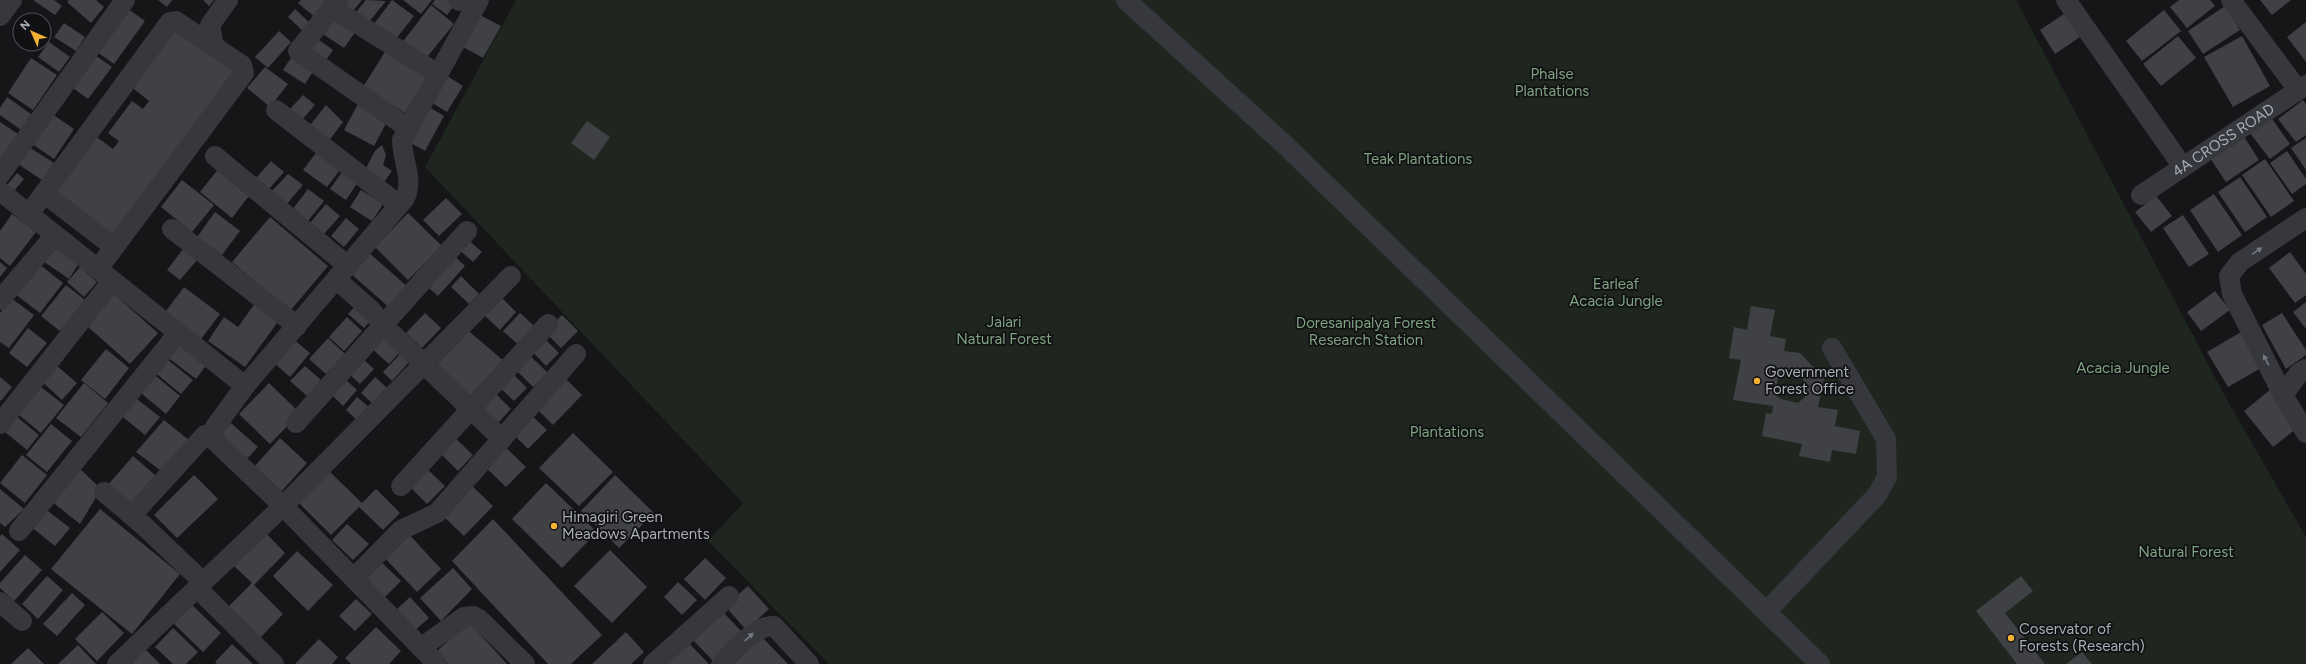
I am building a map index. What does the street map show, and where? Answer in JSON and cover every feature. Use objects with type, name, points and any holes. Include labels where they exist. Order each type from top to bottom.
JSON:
[{"type":"street","points":[[0,16],[12,0]]},
{"type":"street","points":[[0,175],[125,0]]},
{"type":"street","points":[[214,46],[210,25],[228,0]]},
{"type":"street","points":[[437,664],[283,506],[214,440],[213,434],[215,427],[245,386],[402,202],[410,183],[402,151],[402,140],[479,0]]},
{"type":"street","points":[[1126,0],[1291,150],[1820,664]]},
{"type":"street","points":[[2066,0],[2183,167]]},
{"type":"street","points":[[2231,0],[2302,87]]},
{"type":"street","points":[[408,128],[298,51],[335,4],[438,74]]},
{"type":"street","points":[[0,424],[105,275],[114,247],[244,73],[242,65],[176,21],[170,22],[29,214]]},
{"type":"street","name":"4A CROSS ROAD","points":[[2141,195],[2302,87]]},
{"type":"street","points":[[276,110],[402,202]]},
{"type":"street","points":[[215,156],[342,272],[384,326],[502,439]]},
{"type":"street","points":[[0,191],[245,386]]},
{"type":"street","points":[[44,193],[114,247]]},
{"type":"street","points":[[2306,218],[2240,262],[2229,276],[2232,294],[2283,395],[2306,432]]},
{"type":"street","points":[[172,229],[297,326]]},
{"type":"street","points":[[296,423],[384,326],[467,231]]},
{"type":"street","points":[[0,300],[55,235]]},
{"type":"street","points":[[117,664],[283,506],[511,276]]},
{"type":"street","points":[[401,486],[548,324]]},
{"type":"street","points":[[19,531],[178,333]]},
{"type":"street","points":[[1767,611],[1877,494],[1887,477],[1886,439],[1832,348]]},
{"type":"street","points":[[354,578],[402,530],[437,513],[576,354]]},
{"type":"street","points":[[2283,395],[2299,373],[2306,369]]},
{"type":"street","points":[[132,515],[205,435],[213,434]]},
{"type":"street","points":[[104,492],[132,515],[274,664]]},
{"type":"street","points":[[653,664],[729,596]]},
{"type":"street","points":[[0,602],[22,621]]},
{"type":"street","points":[[422,648],[464,617],[473,616],[480,619],[525,664]]},
{"type":"street","points":[[721,664],[758,630],[768,625],[774,626],[809,664]]},
{"type":"green space","name":"Doresanipalya Forest Research Station","points":[[516,0],[2016,0],[2226,398],[2306,537],[2306,664],[829,664],[708,541],[743,503],[425,167]]},
{"type":"building","points":[[33,0],[54,0],[62,6],[55,15]]},
{"type":"building","points":[[69,0],[96,0],[104,7],[91,23],[67,2]]},
{"type":"building","points":[[158,0],[172,0],[167,7]]},
{"type":"building","points":[[203,0],[214,0],[209,6]]},
{"type":"building","points":[[301,0],[330,0],[316,18],[298,3]]},
{"type":"building","points":[[342,0],[362,0],[353,11],[341,2]]},
{"type":"building","points":[[366,0],[386,1],[369,22],[356,12]]},
{"type":"building","points":[[392,0],[414,16],[395,40],[374,24]]},
{"type":"building","points":[[403,0],[432,0],[421,14]]},
{"type":"building","points":[[435,0],[451,0],[456,3],[447,15],[432,4]]},
{"type":"building","points":[[2179,0],[2210,0],[2215,6],[2187,28],[2170,7]]},
{"type":"building","points":[[2260,0],[2291,0],[2272,15]]},
{"type":"building","points":[[431,5],[454,24],[423,62],[401,44]]},
{"type":"building","points":[[124,6],[145,21],[114,64],[93,49]]},
{"type":"building","points":[[2225,6],[2240,30],[2203,54],[2188,31]]},
{"type":"building","points":[[295,9],[311,24],[304,32],[288,17]]},
{"type":"building","points":[[2164,10],[2181,31],[2142,61],[2126,41]]},
{"type":"building","points":[[2064,14],[2080,37],[2055,54],[2040,30]]},
{"type":"building","points":[[480,15],[501,26],[483,58],[463,47]]},
{"type":"building","points":[[334,17],[356,31],[344,48],[323,34]]},
{"type":"building","points":[[2306,22],[2306,62],[2287,37]]},
{"type":"building","points":[[64,23],[85,37],[76,51],[54,37]]},
{"type":"building","points":[[174,24],[240,74],[116,240],[49,189],[91,133],[113,149],[119,141],[108,133],[132,101],[143,109],[149,101],[129,85]]},
{"type":"building","points":[[279,31],[291,42],[268,68],[255,57]]},
{"type":"building","points":[[2178,36],[2196,58],[2161,86],[2143,64]]},
{"type":"building","points":[[2242,36],[2270,86],[2233,107],[2204,57]]},
{"type":"building","points":[[316,38],[333,50],[324,63],[307,51]]},
{"type":"building","points":[[52,44],[70,57],[59,72],[38,57],[42,52],[52,52]]},
{"type":"building","points":[[388,47],[430,72],[405,113],[363,87]]},
{"type":"building","points":[[92,53],[112,67],[88,99],[69,85]]},
{"type":"building","points":[[294,53],[316,67],[305,84],[283,70]]},
{"type":"building","points":[[31,58],[57,75],[33,110],[8,93]]},
{"type":"building","points":[[265,67],[288,84],[270,107],[247,88]]},
{"type":"building","points":[[444,74],[463,86],[447,112],[429,101]]},
{"type":"building","points":[[303,95],[315,105],[300,122],[288,111]]},
{"type":"building","points":[[7,97],[31,114],[21,130],[0,115],[0,108]]},
{"type":"building","points":[[2303,100],[2306,104],[2306,135],[2296,142],[2278,119]]},
{"type":"building","points":[[359,102],[389,118],[374,146],[344,130]]},
{"type":"building","points":[[326,105],[343,122],[325,146],[307,129]]},
{"type":"building","points":[[427,106],[444,116],[425,151],[407,141]]},
{"type":"building","points":[[52,114],[74,129],[54,159],[32,144]]},
{"type":"building","points":[[2270,116],[2290,144],[2270,159],[2249,132]]},
{"type":"building","points":[[587,121],[610,137],[594,160],[571,143]]},
{"type":"building","points":[[0,122],[18,134],[0,163]]},
{"type":"building","points":[[2243,135],[2259,160],[2226,182],[2210,158]]},
{"type":"building","points":[[2306,138],[2306,170],[2291,148]]},
{"type":"building","points":[[382,145],[386,155],[383,165],[392,171],[381,186],[364,172],[375,151]]},
{"type":"building","points":[[29,147],[54,163],[42,180],[18,164]]},
{"type":"building","points":[[2287,151],[2306,179],[2306,184],[2292,194],[2270,163]]},
{"type":"building","points":[[316,153],[340,170],[327,187],[303,170]]},
{"type":"building","points":[[2265,159],[2294,201],[2271,217],[2242,175]]},
{"type":"building","points":[[271,161],[284,172],[268,190],[255,179]]},
{"type":"building","points":[[220,167],[252,192],[232,218],[200,192]]},
{"type":"building","points":[[342,172],[358,182],[346,200],[330,189]]},
{"type":"building","points":[[17,173],[24,179],[14,191],[7,185]]},
{"type":"building","points":[[288,174],[303,185],[285,206],[270,193]]},
{"type":"building","points":[[2240,177],[2267,217],[2245,232],[2218,192]]},
{"type":"building","points":[[182,180],[214,205],[192,232],[161,207]]},
{"type":"building","points":[[308,189],[324,201],[307,222],[292,210]]},
{"type":"building","points":[[361,190],[383,204],[372,221],[350,207]]},
{"type":"building","points":[[2214,194],[2242,235],[2218,252],[2190,210]]},
{"type":"building","points":[[2156,196],[2172,216],[2151,232],[2135,212]]},
{"type":"building","points":[[446,198],[462,214],[439,236],[423,220]]},
{"type":"building","points":[[326,204],[340,216],[323,235],[310,223]]},
{"type":"building","points":[[215,212],[240,231],[222,255],[197,237]]},
{"type":"building","points":[[408,213],[442,246],[408,280],[375,247]]},
{"type":"building","points":[[12,214],[36,232],[10,266],[0,258],[0,231]]},
{"type":"building","points":[[2183,215],[2209,254],[2189,267],[2163,228]]},
{"type":"building","points":[[270,217],[328,266],[290,311],[232,262]]},
{"type":"building","points":[[346,218],[359,229],[344,247],[331,236]]},
{"type":"building","points":[[465,237],[482,252],[473,262],[456,247]]},
{"type":"building","points":[[53,245],[79,263],[69,279],[43,261]]},
{"type":"building","points":[[183,249],[197,260],[180,280],[167,270]]},
{"type":"building","points":[[367,251],[410,289],[392,310],[349,272]]},
{"type":"building","points":[[450,252],[465,266],[438,296],[423,283]]},
{"type":"building","points":[[2290,252],[2306,274],[2306,295],[2295,303],[2269,268]]},
{"type":"building","points":[[0,262],[7,268],[0,277]]},
{"type":"building","points":[[39,264],[63,283],[40,313],[15,294]]},
{"type":"building","points":[[80,267],[97,282],[84,297],[67,282]]},
{"type":"building","points":[[461,276],[479,294],[469,304],[451,287]]},
{"type":"building","points":[[66,285],[85,300],[60,331],[41,316]]},
{"type":"building","points":[[184,287],[220,314],[201,339],[166,311]]},
{"type":"building","points":[[2215,291],[2230,310],[2201,331],[2187,312]]},
{"type":"building","points":[[114,294],[158,333],[130,364],[86,325]]},
{"type":"building","points":[[499,295],[516,312],[500,330],[482,313]]},
{"type":"building","points":[[11,298],[34,315],[9,348],[0,342],[0,313]]},
{"type":"building","points":[[256,302],[280,319],[245,367],[208,341],[224,317],[238,327]]},
{"type":"building","points":[[2306,302],[2306,329],[2293,312]]},
{"type":"building","points":[[358,303],[374,317],[364,328],[348,314]]},
{"type":"building","name":"Government Forest Office","points":[[1751,306],[1775,310],[1770,336],[1786,339],[1784,351],[1800,353],[1824,378],[1818,407],[1838,410],[1835,426],[1860,431],[1856,454],[1832,450],[1830,462],[1799,456],[1802,444],[1762,436],[1766,413],[1772,414],[1773,406],[1733,400],[1741,360],[1729,358],[1734,327],[1747,330]],"holes":[[[1795,372],[1807,384],[1805,397],[1798,403],[1781,399],[1775,394],[1778,378]]]},
{"type":"building","points":[[425,313],[441,328],[422,348],[406,333]]},
{"type":"building","points":[[520,313],[540,331],[523,349],[503,331]]},
{"type":"building","points":[[2282,313],[2306,350],[2306,355],[2286,369],[2262,325]]},
{"type":"building","points":[[562,315],[578,331],[561,348],[545,332]]},
{"type":"building","points":[[347,317],[362,331],[344,351],[329,337]]},
{"type":"building","points":[[464,327],[505,362],[474,399],[432,363]]},
{"type":"building","points":[[28,328],[47,343],[27,367],[9,353]]},
{"type":"building","points":[[2241,332],[2261,368],[2228,387],[2207,352]]},
{"type":"building","points":[[382,334],[401,351],[389,364],[370,347]]},
{"type":"building","points":[[542,336],[559,353],[546,366],[530,349]]},
{"type":"building","points":[[328,338],[345,354],[326,374],[309,359]]},
{"type":"building","points":[[293,339],[310,353],[290,377],[273,362]]},
{"type":"building","points":[[178,340],[208,363],[196,379],[166,356]]},
{"type":"building","points":[[106,349],[129,368],[105,399],[81,380]]},
{"type":"building","points":[[402,352],[411,360],[392,381],[383,372]]},
{"type":"building","points":[[527,353],[548,373],[533,387],[513,367]]},
{"type":"building","points":[[163,356],[193,380],[181,394],[152,370]]},
{"type":"building","points":[[362,358],[374,369],[360,384],[348,373]]},
{"type":"building","points":[[56,365],[77,383],[62,400],[41,381]]},
{"type":"building","points":[[305,366],[321,380],[307,396],[290,381]]},
{"type":"building","points":[[510,371],[527,388],[514,401],[496,384]]},
{"type":"building","points":[[151,372],[180,396],[166,414],[136,389]]},
{"type":"building","points":[[563,376],[582,395],[553,425],[534,406]]},
{"type":"building","points":[[0,377],[12,387],[1,401],[0,400]]},
{"type":"building","points":[[343,377],[357,390],[343,406],[329,392]]},
{"type":"building","points":[[375,377],[387,388],[373,404],[361,393]]},
{"type":"building","points":[[84,383],[108,403],[81,437],[56,418]]},
{"type":"building","points":[[269,383],[300,413],[270,444],[239,414]]},
{"type":"building","points":[[41,387],[64,405],[41,433],[19,415]]},
{"type":"building","points":[[2271,389],[2301,425],[2273,447],[2244,411]]},
{"type":"building","points":[[492,390],[511,409],[497,424],[477,405]]},
{"type":"building","points":[[133,396],[160,417],[145,435],[119,414]]},
{"type":"building","points":[[357,397],[370,408],[358,421],[346,410]]},
{"type":"building","points":[[530,414],[547,430],[528,449],[512,433]]},
{"type":"building","points":[[17,417],[39,435],[27,450],[5,432]]},
{"type":"building","points":[[164,420],[190,441],[164,473],[136,452]]},
{"type":"building","points":[[231,423],[258,447],[243,463],[217,438]]},
{"type":"building","points":[[51,424],[72,441],[47,472],[26,455]]},
{"type":"building","points":[[573,433],[613,472],[579,506],[539,468]]},
{"type":"building","points":[[453,436],[473,455],[458,471],[438,451]]},
{"type":"building","points":[[280,438],[307,463],[280,493],[253,468]]},
{"type":"building","points":[[503,445],[526,467],[506,487],[483,465]]},
{"type":"building","points":[[22,455],[47,475],[25,503],[0,483]]},
{"type":"building","points":[[133,456],[161,480],[134,510],[107,486]]},
{"type":"building","points":[[74,463],[101,489],[80,524],[46,497]]},
{"type":"building","points":[[425,467],[445,486],[427,504],[408,485]]},
{"type":"building","points":[[328,470],[362,503],[376,489],[400,513],[383,530],[359,507],[331,535],[297,501]]},
{"type":"building","points":[[194,475],[218,499],[177,538],[154,515]]},
{"type":"building","points":[[615,475],[654,513],[619,548],[581,511]]},
{"type":"building","points":[[469,483],[493,506],[464,536],[440,513]]},
{"type":"building","name":"Himagiri Green Meadows Apartments","points":[[546,483],[597,532],[562,568],[512,519]]},
{"type":"building","points":[[0,489],[24,509],[5,527],[0,523]]},
{"type":"building","points":[[44,508],[70,528],[55,546],[30,526]]},
{"type":"building","points":[[100,509],[180,574],[132,634],[51,569]]},
{"type":"building","points":[[493,519],[602,635],[571,664],[548,664],[452,561]]},
{"type":"building","points":[[347,524],[369,544],[353,560],[332,540]]},
{"type":"building","points":[[406,531],[441,569],[417,592],[382,555]]},
{"type":"building","points":[[265,532],[285,553],[254,585],[283,614],[259,639],[227,608],[252,583],[233,565]]},
{"type":"building","points":[[2,534],[20,550],[0,572],[0,536]]},
{"type":"building","points":[[610,550],[647,587],[612,623],[574,586]]},
{"type":"building","points":[[297,551],[333,585],[308,611],[273,576]]},
{"type":"building","points":[[25,555],[42,570],[14,601],[0,588],[0,583]]},
{"type":"building","points":[[705,558],[726,578],[705,600],[684,579]]},
{"type":"building","points":[[379,560],[401,581],[384,598],[363,577]]},
{"type":"building","points":[[453,568],[472,589],[441,621],[420,598]]},
{"type":"building","points":[[47,576],[63,590],[38,619],[22,604]]},
{"type":"building","name":"Coservator of Forests (Research)","points":[[2021,576],[2033,591],[2005,613],[2045,664],[2017,664],[1976,611]]},
{"type":"building","points":[[678,582],[697,600],[682,615],[664,597]]},
{"type":"building","points":[[748,586],[769,609],[746,630],[725,606]]},
{"type":"building","points":[[72,593],[85,605],[57,636],[43,624]]},
{"type":"building","points":[[410,597],[429,618],[412,633],[393,613]]},
{"type":"building","points":[[356,599],[372,614],[355,631],[339,616]]},
{"type":"building","points":[[190,603],[221,633],[203,652],[172,622]]},
{"type":"building","points":[[720,609],[744,634],[714,662],[690,637]]},
{"type":"building","points":[[102,612],[124,633],[97,661],[75,639]]},
{"type":"building","points":[[469,622],[507,664],[448,664],[437,651]]},
{"type":"building","points":[[376,627],[401,651],[389,664],[351,664],[345,658]]},
{"type":"building","points":[[173,628],[198,652],[186,664],[173,664],[155,647]]},
{"type":"building","points":[[626,632],[644,652],[631,664],[592,664]]},
{"type":"building","points":[[760,635],[788,664],[729,664]]},
{"type":"building","points":[[319,639],[338,657],[332,664],[295,664]]},
{"type":"building","points":[[686,640],[709,664],[661,664]]},
{"type":"building","points":[[140,644],[160,664],[133,664],[127,658]]},
{"type":"building","points":[[232,644],[253,664],[217,664],[215,662]]},
{"type":"building","points":[[78,645],[96,664],[58,664]]},
{"type":"building","points":[[28,648],[44,664],[11,664]]},
{"type":"building","name":"Coservator of Forests (Research)","points":[[2082,652],[2092,664],[2066,664]]},
{"type":"place","name":"Government Forest Office","points":[[1757,381]]},
{"type":"place","name":"Himagiri Green Meadows Apartments","points":[[554,526]]},
{"type":"place","name":"Coservator of Forests (Research)","points":[[2011,638]]},
{"type":"park label","name":"Phalse Plantations","points":[[1552,82]]},
{"type":"park label","name":"Teak Plantations","points":[[1418,159]]},
{"type":"park label","name":"Earleaf Acacia Jungle","points":[[1616,292]]},
{"type":"park label","name":"Jalari Natural Forest","points":[[1004,330]]},
{"type":"park label","name":"Acacia Jungle","points":[[2123,368]]},
{"type":"park label","name":"Plantations","points":[[1447,432]]},
{"type":"park label","name":"Natural Forest","points":[[2186,552]]}]
